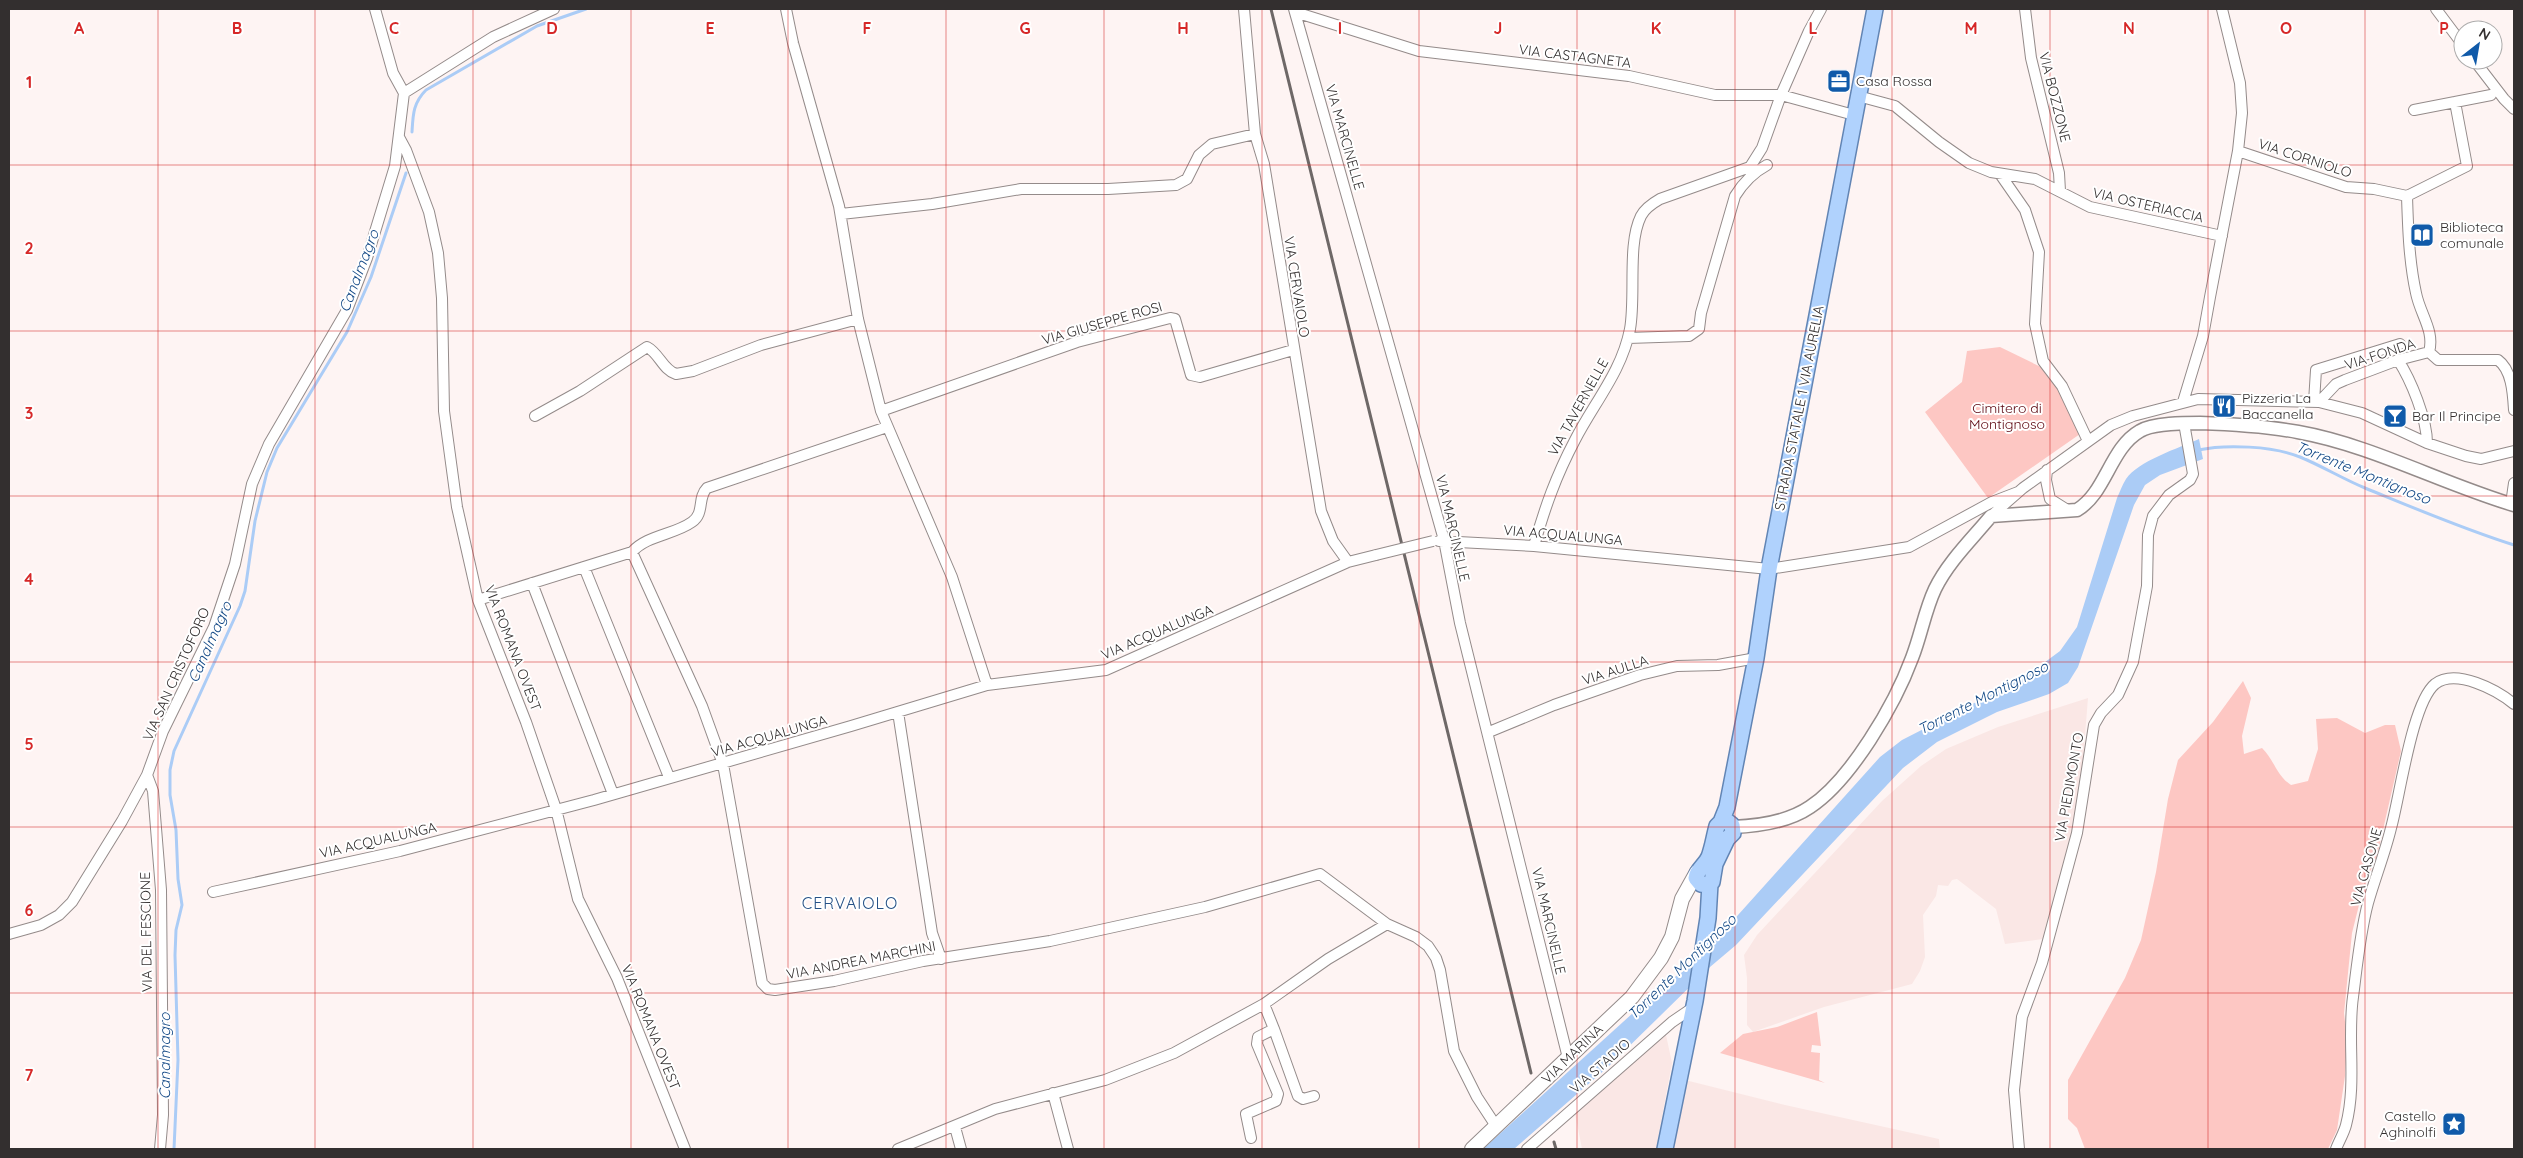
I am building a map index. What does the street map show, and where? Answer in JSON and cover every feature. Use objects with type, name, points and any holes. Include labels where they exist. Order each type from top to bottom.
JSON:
[{"type":"main road","name":"STRADA STATALE 1 VIA AURELIA","points":[[1728,828],[1726,807],[1756,658],[1769,569],[1875,9]]},
{"type":"main road","points":[[1666,1149],[1695,1004],[1710,901],[1701,880],[1716,836],[1717,826],[1728,828]]},
{"type":"main road","name":"VIA MARINA","points":[[1472,1149],[1632,997],[1661,958],[1672,937],[1684,895],[1701,880]]},
{"type":"street","points":[[375,9],[392,73],[404,93],[493,37],[554,9]]},
{"type":"street","points":[[786,9],[793,43],[841,214],[858,318],[880,411],[952,577],[987,685]]},
{"type":"street","name":"VIA CERVAIOLO","points":[[1244,9],[1255,134],[1264,164],[1293,350],[1321,511],[1333,541],[1348,562]]},
{"type":"street","name":"VIA TAVERNELLE","points":[[1534,546],[1551,489],[1575,438],[1615,375],[1628,338],[1633,303],[1635,240],[1641,216],[1650,205],[1660,199],[1750,167],[1762,148],[1781,95],[1809,31],[1821,9]]},
{"type":"street","name":"VIA BOZZONE","points":[[2025,9],[2031,58],[2060,173],[2060,191]]},
{"type":"street","points":[[2183,402],[2202,336],[2238,151],[2242,113],[2240,83],[2222,9]]},
{"type":"street","name":"VIA CASTAGNETA","points":[[1295,10],[1419,51],[1628,76],[1715,95],[1781,95],[1854,115]]},
{"type":"street","name":"VIA MARCINELLE","points":[[1295,10],[1444,540],[1460,623],[1489,732],[1568,1058]]},
{"type":"street","points":[[2439,11],[2453,31]]},
{"type":"street","points":[[2482,70],[2514,109]]},
{"type":"street","name":"VIA SAN CRISTOFORO","points":[[9,934],[41,925],[59,915],[72,902],[122,821],[147,775],[163,732],[214,627],[235,564],[252,484],[269,444],[347,310],[356,288],[395,166],[404,93]]},
{"type":"street","points":[[2414,110],[2491,95]]},
{"type":"street","name":"VIA OSTERIACCIA","points":[[1858,96],[1895,106],[1939,142],[1969,163],[2000,174],[2035,179],[2090,207],[2222,236]]},
{"type":"street","points":[[2455,102],[2467,166],[2407,196],[2408,242],[2416,294],[2432,341],[2429,352],[2438,360],[2498,360],[2505,365],[2512,377],[2514,410]]},
{"type":"street","points":[[841,214],[932,204],[1021,189],[1108,189],[1176,185],[1187,180],[1199,155],[1212,144],[1255,134]]},
{"type":"street","name":"VIA ROMANA OVEST","points":[[399,137],[412,164],[435,234],[442,298],[444,411],[457,506],[478,600],[526,722],[556,809],[578,899],[617,978],[684,1149]]},
{"type":"street","name":"VIA CORNIOLO","points":[[2238,151],[2346,187],[2374,189],[2407,196]]},
{"type":"street","points":[[1628,338],[1689,336],[1699,329],[1701,313],[1735,196],[1759,169],[1767,165]]},
{"type":"street","points":[[2000,174],[2025,210],[2039,252],[2035,324],[2044,361],[2062,386],[2088,440]]},
{"type":"street","points":[[535,416],[580,391],[647,347],[653,350],[668,370],[676,374],[693,371],[761,344],[858,318]]},
{"type":"street","name":"VIA GIUSEPPE ROSI","points":[[880,411],[1077,342],[1170,318],[1175,319],[1191,376],[1200,377],[1293,350]]},
{"type":"street","points":[[2317,402],[2316,370],[2400,344]]},
{"type":"street","name":"VIA FONDA","points":[[2317,402],[2336,384],[2350,377],[2398,360],[2429,352]]},
{"type":"street","points":[[2398,360],[2407,374],[2418,404],[2428,443]]},
{"type":"street","points":[[2345,361],[2350,377]]},
{"type":"street","points":[[1728,828],[1764,824],[1785,819],[1810,807],[1840,778],[1866,745],[1899,690],[1912,658],[1935,589],[1948,569],[1991,516],[2018,492],[2088,440],[2112,425],[2133,416],[2198,399],[2317,402],[2362,414],[2428,443],[2481,459],[2514,451]]},
{"type":"street","points":[[1991,516],[2028,512],[2069,511],[2084,506],[2128,441],[2142,429],[2242,424],[2300,432],[2364,451],[2512,504],[2514,483]]},
{"type":"street","points":[[478,600],[632,552],[644,543],[691,523],[700,512],[701,496],[707,488],[887,427]]},
{"type":"street","name":"VIA PIEDIMONTO","points":[[2019,1149],[2014,1090],[2022,1017],[2039,972],[2077,833],[2094,725],[2100,713],[2118,695],[2133,662],[2147,586],[2148,535],[2153,516],[2169,495],[2190,480],[2193,468],[2184,428]]},
{"type":"street","points":[[2047,470],[2046,480],[2050,499],[2069,511]]},
{"type":"street","name":"VIA ACQUALUNGA","points":[[214,892],[400,850],[613,794],[669,777],[723,764],[987,685],[1106,670],[1348,562],[1433,541],[1444,540],[1534,546],[1769,569],[1909,547],[1992,502],[2018,492]]},
{"type":"street","name":"VIA ANDREA MARCHINI","points":[[632,552],[702,706],[723,764],[762,984],[768,989],[775,990],[834,981],[941,958],[1050,941],[1205,907],[1320,874],[1387,924]]},
{"type":"street","points":[[584,567],[669,777]]},
{"type":"street","points":[[532,583],[613,794]]},
{"type":"street","name":"VIA AULLA","points":[[1489,732],[1554,705],[1640,675],[1677,666],[1718,665],[1756,658]]},
{"type":"street","name":"VIA CASONE","points":[[2336,1149],[2346,1124],[2350,1094],[2352,998],[2368,905],[2391,828],[2415,725],[2427,695],[2435,685],[2447,678],[2484,685],[2501,693],[2514,704]]},
{"type":"street","points":[[898,712],[922,878],[932,933],[941,958]]},
{"type":"street","name":"VIA DEL FESCIONE","points":[[147,775],[153,791],[161,890],[163,1115],[160,1149]]},
{"type":"street","points":[[898,1149],[955,1127],[994,1109],[1104,1080],[1174,1053],[1264,1004],[1328,959],[1387,924],[1416,937],[1428,946],[1436,958],[1454,1051],[1477,1097],[1496,1126]]},
{"type":"street","points":[[1264,1004],[1298,1096],[1303,1099],[1314,1096]]},
{"type":"street","name":"VIA STADIO","points":[[1527,1149],[1695,1004]]},
{"type":"street","points":[[1251,1138],[1246,1114],[1276,1101],[1278,1094],[1258,1044],[1258,1037],[1274,1029]]},
{"type":"street","points":[[1053,1093],[1068,1149]]},
{"type":"street","points":[[955,1127],[961,1149]]},
{"type":"shaded area","points":[[2088,698],[2082,772],[2071,834],[2043,939],[2005,944],[1996,909],[1957,879],[1952,880],[1948,886],[1938,885],[1936,896],[1923,915],[1925,957],[1920,971],[1912,984],[1824,1007],[1753,1032],[1747,1025],[1747,978],[1744,955],[1757,935],[1882,801],[1921,766],[1946,749],[1998,727]]},
{"type":"shaded area","points":[[1666,1035],[1672,1063],[1656,1149],[1582,1149],[1575,1113],[1635,1058]]},
{"type":"shaded area","points":[[1685,1080],[1785,1105],[1939,1139],[1940,1149],[1672,1149]]},
{"type":"green space","name":"Cimitero di Montignoso","points":[[2000,347],[2043,368],[2063,393],[2080,434],[1988,498],[1925,412],[1962,382],[1967,351]]},
{"type":"green space","points":[[2243,681],[2251,698],[2242,736],[2244,754],[2262,748],[2282,777],[2291,785],[2308,781],[2318,749],[2316,719],[2337,718],[2365,733],[2385,725],[2395,725],[2401,751],[2377,856],[2364,885],[2352,933],[2344,1013],[2347,1039],[2345,1076],[2337,1130],[2328,1149],[2085,1149],[2077,1128],[2068,1119],[2068,1080],[2125,978],[2141,940],[2156,872],[2168,799],[2178,760],[2213,722]]},
{"type":"green space","points":[[1817,1012],[1821,1046],[1812,1045],[1811,1052],[1820,1053],[1819,1080],[1825,1083],[1720,1053],[1743,1034],[1777,1027]]},
{"type":"water","points":[[2199,439],[2203,459],[2160,475],[2145,485],[2134,505],[2078,667],[2068,683],[2049,694],[1997,712],[1937,742],[1903,768],[1736,945],[1710,967],[1608,1067],[1514,1149],[1483,1149],[1666,983],[1694,964],[1880,757],[1902,740],[2033,671],[2060,651],[2077,627],[2117,498],[2126,479],[2132,472],[2149,461]]},
{"type":"waterway","points":[[412,132],[413,115],[416,105],[426,90],[537,26],[586,9]]},
{"type":"waterway","name":"Canalmagro","points":[[174,1149],[178,1060],[175,955],[176,930],[182,905],[178,879],[176,830],[170,795],[170,770],[174,751],[240,606],[245,591],[255,521],[267,472],[277,448],[347,332],[371,277],[406,173]]},
{"type":"waterway","name":"Torrente Montignoso","points":[[2198,450],[2222,447],[2249,447],[2289,453],[2402,503],[2514,545]]},
{"type":"railway","points":[[1271,9],[1531,1073]]},
{"type":"railway","points":[[1554,1142],[1556,1149]]},
{"type":"place","name":"Casa Rossa","points":[[1839,81]]},
{"type":"place","name":"Biblioteca comunale","points":[[2422,235]]},
{"type":"place","name":"Pizzeria La Baccanella","points":[[2224,406]]},
{"type":"place","name":"Bar Il Principe","points":[[2395,416]]},
{"type":"place","name":"Castello Aghinolfi","points":[[2454,1124]]},
{"type":"district","name":"CERVAIOLO","points":[[850,903]]}]
